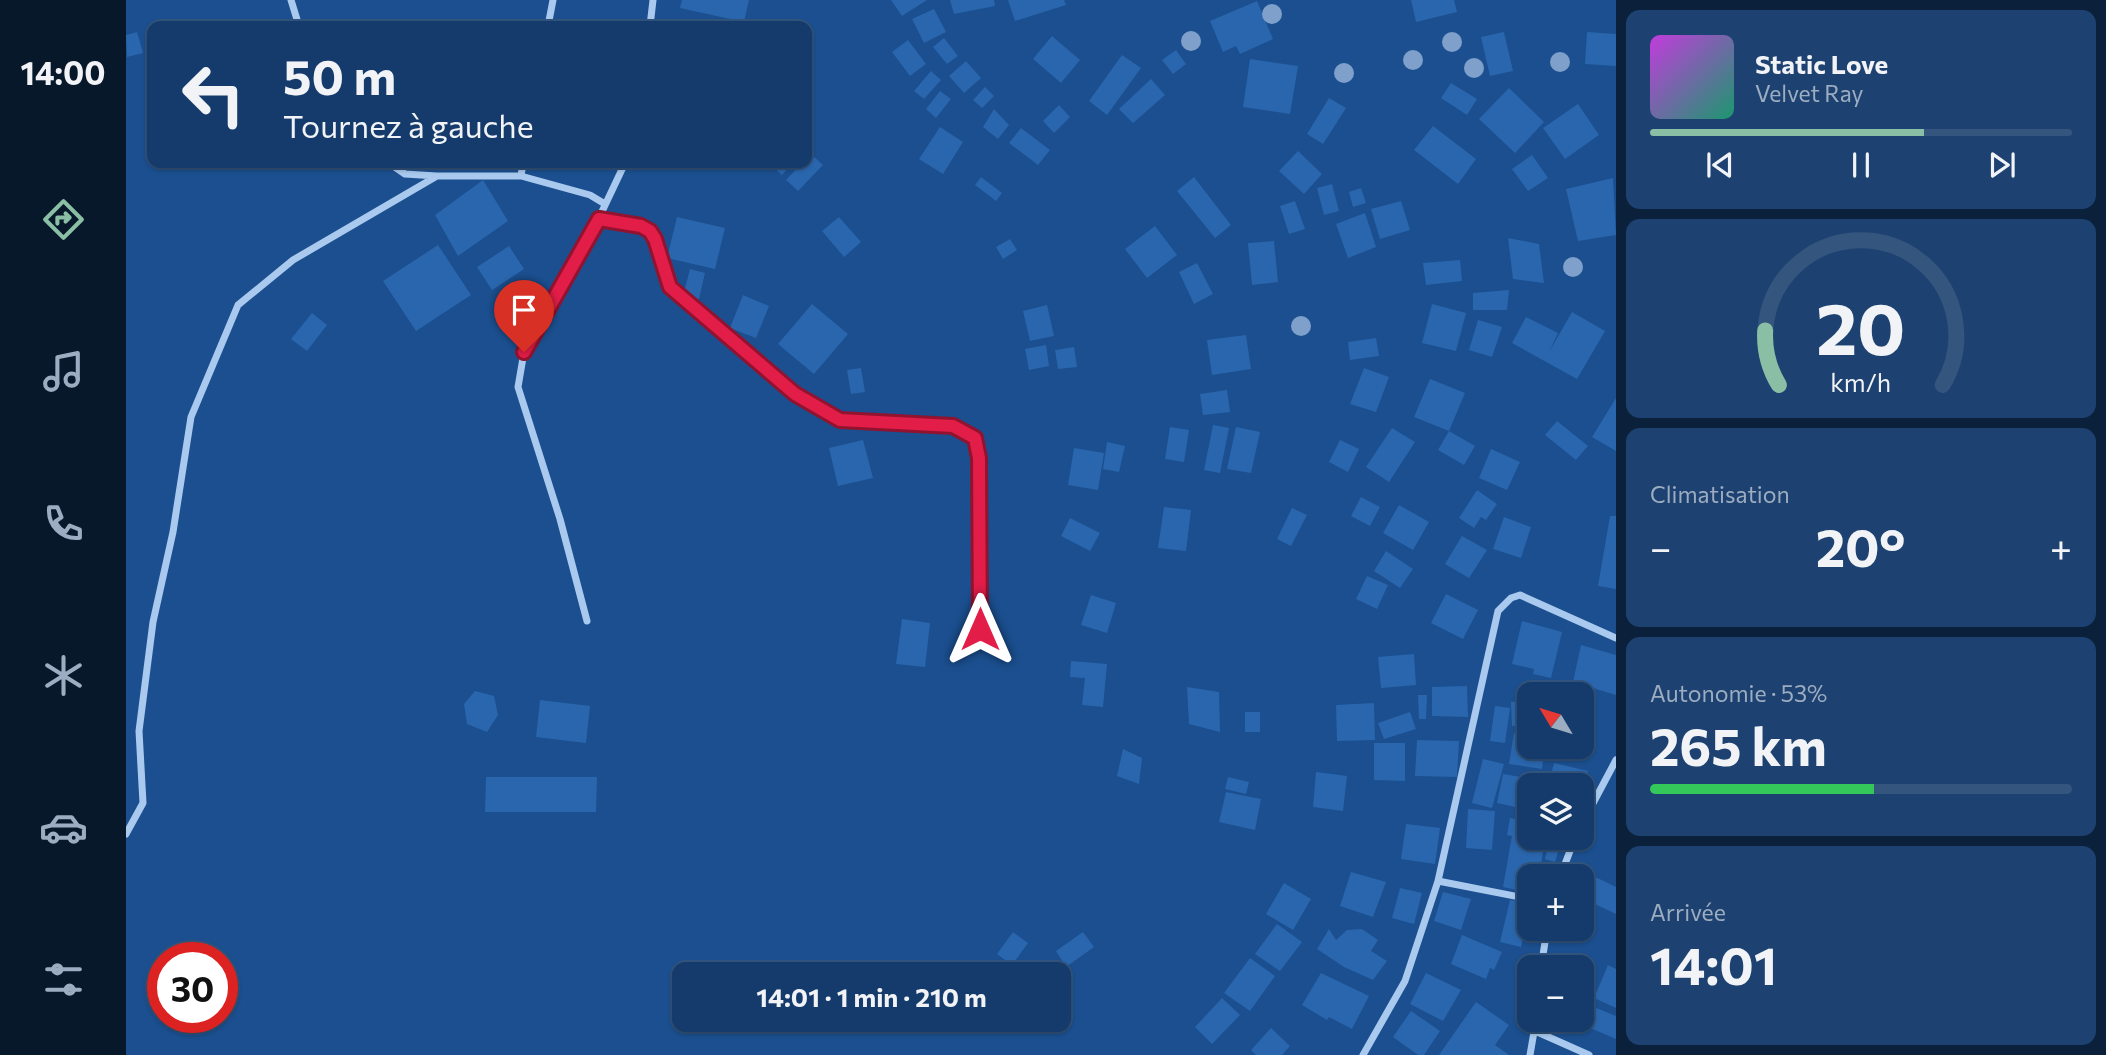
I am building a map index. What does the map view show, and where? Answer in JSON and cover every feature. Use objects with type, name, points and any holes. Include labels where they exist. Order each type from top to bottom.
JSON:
[{"type":"street","points":[[291,0],[297,21]]},
{"type":"street","points":[[549,21],[553,0]]},
{"type":"street","points":[[651,21],[653,0]]},
{"type":"street","points":[[397,168],[405,174],[521,176],[590,195],[605,204]]},
{"type":"street","points":[[521,176],[522,168]]},
{"type":"street","points":[[587,621],[560,519],[518,387],[524,352],[599,219],[623,168]]},
{"type":"street","points":[[126,834],[143,803],[139,731],[153,622],[173,531],[191,417],[238,306],[293,260],[437,176]]},
{"type":"street","points":[[599,219],[641,226],[650,231],[670,287],[795,394],[840,420],[953,426],[975,438],[979,458],[980,629]]},
{"type":"street","points":[[1363,1055],[1405,981],[1438,881],[1498,611],[1511,598],[1520,594],[1616,639]]},
{"type":"street","points":[[1594,801],[1616,760]]},
{"type":"street","points":[[1438,881],[1517,896]]},
{"type":"street","points":[[1530,1055],[1535,1032]]},
{"type":"street","points":[[1537,1032],[1589,1055]]},
{"type":"building","points":[[682,0],[749,0],[744,21],[680,8]]},
{"type":"building","points":[[891,0],[927,0],[902,16]]},
{"type":"building","points":[[950,0],[994,0],[995,6],[954,14]]},
{"type":"building","points":[[1008,0],[1064,0],[1066,5],[1015,21]]},
{"type":"building","points":[[1411,0],[1454,0],[1457,12],[1416,22]]},
{"type":"building","points":[[1257,1],[1273,39],[1240,54],[1236,46],[1223,52],[1210,21]]},
{"type":"building","points":[[934,9],[946,32],[924,43],[912,19]]},
{"type":"building","points":[[137,32],[143,53],[127,57],[126,35]]},
{"type":"building","points":[[1504,32],[1513,71],[1490,76],[1481,37]]},
{"type":"building","points":[[1587,32],[1616,34],[1616,66],[1585,64]]},
{"type":"building","points":[[1052,36],[1080,60],[1061,83],[1033,59]]},
{"type":"building","points":[[944,38],[958,56],[947,64],[933,47]]},
{"type":"building","points":[[908,40],[926,64],[910,76],[892,52]]},
{"type":"building","points":[[1176,50],[1186,64],[1173,74],[1162,60]]},
{"type":"building","points":[[1122,55],[1141,68],[1107,115],[1089,101]]},
{"type":"building","points":[[1250,59],[1298,66],[1290,114],[1243,107]]},
{"type":"building","points":[[966,61],[981,78],[964,93],[949,76]]},
{"type":"building","points":[[931,71],[941,80],[924,99],[914,91]]},
{"type":"building","points":[[1151,79],[1165,95],[1133,123],[1119,109]]},
{"type":"building","points":[[1451,83],[1477,99],[1467,115],[1441,98]]},
{"type":"building","points":[[985,87],[994,96],[982,108],[973,100]]},
{"type":"building","points":[[1509,88],[1544,122],[1515,153],[1479,119]]},
{"type":"building","points":[[940,91],[951,99],[936,118],[926,109]]},
{"type":"building","points":[[1329,98],[1346,108],[1323,144],[1307,134]]},
{"type":"building","points":[[1578,104],[1599,135],[1565,159],[1543,128]]},
{"type":"building","points":[[1059,105],[1070,117],[1054,133],[1043,121]]},
{"type":"building","points":[[994,109],[1009,125],[998,139],[983,127]]},
{"type":"building","points":[[1433,126],[1476,159],[1458,184],[1414,150]]},
{"type":"building","points":[[940,127],[963,142],[943,174],[919,159]]},
{"type":"building","points":[[1021,128],[1050,150],[1038,165],[1009,143]]},
{"type":"building","points":[[1298,151],[1322,174],[1304,194],[1279,171]]},
{"type":"building","points":[[812,155],[823,165],[798,191],[786,180],[797,168],[812,168]]},
{"type":"building","points":[[1532,155],[1548,178],[1528,191],[1512,169]]},
{"type":"building","points":[[774,168],[788,168],[782,175]]},
{"type":"building","points":[[981,177],[1002,193],[996,201],[975,185]]},
{"type":"building","points":[[1194,177],[1231,225],[1215,238],[1177,191]]},
{"type":"building","points":[[1613,178],[1616,235],[1578,241],[1566,189]]},
{"type":"building","points":[[483,180],[508,221],[458,256],[435,215]]},
{"type":"building","points":[[1332,184],[1339,211],[1324,215],[1317,188]]},
{"type":"building","points":[[1361,188],[1366,203],[1353,207],[1349,192]]},
{"type":"building","points":[[1295,201],[1305,229],[1289,234],[1280,206]]},
{"type":"building","points":[[1401,201],[1410,230],[1380,239],[1371,209]]},
{"type":"building","points":[[1365,213],[1376,247],[1348,258],[1336,224]]},
{"type":"building","points":[[677,217],[725,228],[715,269],[667,258]]},
{"type":"building","points":[[839,217],[861,242],[844,257],[822,231]]},
{"type":"building","points":[[1155,226],[1177,255],[1147,278],[1125,249]]},
{"type":"building","points":[[1508,238],[1539,244],[1544,283],[1513,279]]},
{"type":"building","points":[[1010,239],[1017,250],[1003,259],[996,247]]},
{"type":"building","points":[[1274,241],[1278,282],[1252,285],[1248,243]]},
{"type":"building","points":[[438,245],[471,295],[416,331],[383,281]]},
{"type":"building","points":[[509,246],[524,269],[492,290],[477,267]]},
{"type":"building","points":[[1460,260],[1462,281],[1426,285],[1423,263]]},
{"type":"building","points":[[1197,263],[1213,294],[1194,304],[1179,272]]},
{"type":"building","points":[[690,269],[705,273],[699,299],[683,296]]},
{"type":"building","points":[[1509,290],[1507,310],[1473,310],[1473,293]]},
{"type":"building","points":[[743,295],[769,306],[756,338],[730,328]]},
{"type":"building","points":[[812,304],[848,334],[814,374],[778,344]]},
{"type":"building","points":[[1432,304],[1466,313],[1456,351],[1422,343]]},
{"type":"building","points":[[1047,305],[1054,336],[1030,341],[1023,311]]},
{"type":"building","points":[[1572,312],[1605,331],[1577,379],[1512,343],[1526,317],[1558,333],[1549,352]]},
{"type":"building","points":[[312,313],[327,325],[307,351],[291,339]]},
{"type":"building","points":[[1478,320],[1502,327],[1492,357],[1469,350]]},
{"type":"building","points":[[1246,335],[1251,369],[1212,375],[1207,340]]},
{"type":"building","points":[[1376,338],[1379,356],[1350,360],[1348,342]]},
{"type":"building","points":[[1046,345],[1049,366],[1029,370],[1025,349]]},
{"type":"building","points":[[1074,347],[1077,367],[1058,369],[1055,350]]},
{"type":"building","points":[[861,368],[865,392],[851,394],[847,370]]},
{"type":"building","points":[[1364,368],[1389,377],[1376,412],[1350,404]]},
{"type":"building","points":[[1430,379],[1465,393],[1449,431],[1414,417]]},
{"type":"building","points":[[1227,390],[1230,412],[1203,415],[1200,394]]},
{"type":"building","points":[[1616,398],[1616,451],[1592,437]]},
{"type":"building","points":[[1557,421],[1588,446],[1576,460],[1545,435]]},
{"type":"building","points":[[1213,425],[1229,428],[1220,473],[1204,470]]},
{"type":"building","points":[[1170,427],[1189,430],[1184,462],[1165,459]]},
{"type":"building","points":[[1236,427],[1260,432],[1251,473],[1227,469]]},
{"type":"building","points":[[1392,428],[1415,442],[1389,482],[1366,467]]},
{"type":"building","points":[[1449,431],[1475,446],[1464,465],[1438,450]]},
{"type":"building","points":[[863,440],[873,478],[838,486],[829,448]]},
{"type":"building","points":[[1340,440],[1359,449],[1348,472],[1329,462]]},
{"type":"building","points":[[1107,442],[1125,446],[1119,472],[1103,469]]},
{"type":"building","points":[[1074,448],[1104,453],[1098,490],[1068,485]]},
{"type":"building","points":[[1491,449],[1520,462],[1507,490],[1479,478]]},
{"type":"building","points":[[1477,490],[1497,504],[1486,520],[1481,517],[1474,528],[1459,518]]},
{"type":"building","points":[[1361,497],[1380,507],[1370,526],[1351,516]]},
{"type":"building","points":[[1399,505],[1429,522],[1413,550],[1383,533]]},
{"type":"building","points":[[1164,507],[1191,510],[1186,551],[1158,548]]},
{"type":"building","points":[[1292,508],[1307,515],[1291,546],[1277,539]]},
{"type":"building","points":[[1610,516],[1616,516],[1616,589],[1598,586]]},
{"type":"building","points":[[1504,517],[1531,527],[1521,558],[1493,549]]},
{"type":"building","points":[[1070,518],[1100,533],[1090,551],[1061,536]]},
{"type":"building","points":[[1462,536],[1487,550],[1469,578],[1445,564]]},
{"type":"building","points":[[1386,551],[1413,569],[1400,588],[1374,571]]},
{"type":"building","points":[[1367,576],[1388,585],[1377,609],[1356,599]]},
{"type":"building","points":[[1446,594],[1478,610],[1463,639],[1431,623]]},
{"type":"building","points":[[1091,595],[1116,603],[1107,633],[1081,625]]},
{"type":"building","points":[[902,619],[930,623],[925,667],[896,664]]},
{"type":"building","points":[[1522,621],[1562,632],[1551,678],[1533,674],[1534,669],[1512,664]]},
{"type":"building","points":[[1581,645],[1616,655],[1616,695],[1594,688],[1594,682],[1573,682]]},
{"type":"building","points":[[1414,654],[1416,685],[1381,688],[1378,657]]},
{"type":"building","points":[[1071,661],[1107,664],[1103,707],[1082,705],[1085,678],[1070,677]]},
{"type":"building","points":[[1467,686],[1468,717],[1432,716],[1432,687]]},
{"type":"building","points":[[1187,687],[1219,692],[1220,732],[1189,724]]},
{"type":"building","points":[[475,691],[494,696],[498,715],[487,732],[467,724],[464,704]]},
{"type":"building","points":[[1418,695],[1427,695],[1426,719],[1419,719]]},
{"type":"building","points":[[540,700],[590,706],[586,743],[536,737]]},
{"type":"building","points":[[1511,702],[1517,702],[1517,726],[1512,726]]},
{"type":"building","points":[[1374,703],[1375,740],[1337,741],[1336,705]]},
{"type":"building","points":[[1495,706],[1510,708],[1505,743],[1490,741]]},
{"type":"building","points":[[1245,712],[1260,712],[1260,732],[1245,732]]},
{"type":"building","points":[[1410,712],[1416,729],[1384,739],[1378,723]]},
{"type":"building","points":[[1514,733],[1517,734],[1517,760],[1543,760],[1542,769],[1509,764]]},
{"type":"building","points":[[1417,740],[1459,741],[1457,777],[1415,776]]},
{"type":"building","points":[[1374,743],[1405,743],[1405,781],[1374,780]]},
{"type":"building","points":[[1123,749],[1142,758],[1139,784],[1117,776]]},
{"type":"building","points":[[1483,759],[1504,764],[1492,808],[1472,803]]},
{"type":"building","points":[[1554,763],[1588,771],[1587,773],[1552,773]]},
{"type":"building","points":[[1316,772],[1347,776],[1343,811],[1313,807]]},
{"type":"building","points":[[1503,774],[1517,776],[1517,807],[1497,803]]},
{"type":"building","points":[[486,777],[597,777],[596,812],[485,812]]},
{"type":"building","points":[[1228,777],[1249,782],[1246,794],[1225,789]]},
{"type":"building","points":[[1226,792],[1261,799],[1255,830],[1219,822]]},
{"type":"building","points":[[1468,809],[1495,811],[1492,850],[1466,848]]},
{"type":"building","points":[[1510,818],[1517,820],[1517,850],[1543,850],[1541,864],[1517,864],[1517,890],[1503,887],[1512,836],[1507,835]]},
{"type":"building","points":[[1406,824],[1440,828],[1435,864],[1401,859]]},
{"type":"building","points":[[1547,850],[1559,850],[1555,862],[1545,859]]},
{"type":"building","points":[[1351,872],[1386,882],[1373,917],[1340,906]]},
{"type":"building","points":[[1594,876],[1616,887],[1616,914],[1594,904]]},
{"type":"building","points":[[1284,883],[1311,899],[1293,930],[1266,914]]},
{"type":"building","points":[[1400,888],[1422,893],[1414,924],[1392,918]]},
{"type":"building","points":[[1443,892],[1471,899],[1461,930],[1434,921]]},
{"type":"building","points":[[1510,900],[1517,901],[1517,941],[1522,941],[1521,947],[1500,942]]},
{"type":"building","points":[[1277,924],[1302,942],[1280,971],[1255,954]]},
{"type":"building","points":[[1329,929],[1336,940],[1347,930],[1362,929],[1378,940],[1371,951],[1387,961],[1373,980],[1344,967],[1317,949]]},
{"type":"building","points":[[1013,932],[1028,943],[1014,962],[1008,962],[997,954]]},
{"type":"building","points":[[1083,932],[1094,947],[1071,963],[1063,962],[1056,951]]},
{"type":"building","points":[[1462,935],[1502,952],[1494,970],[1490,968],[1486,979],[1451,964]]},
{"type":"building","points":[[1250,958],[1275,976],[1250,1011],[1224,993]]},
{"type":"building","points":[[1608,965],[1616,969],[1616,1008],[1594,998]]},
{"type":"building","points":[[1321,973],[1369,996],[1352,1029],[1329,1017],[1327,1020],[1302,1005]]},
{"type":"building","points":[[1426,973],[1461,990],[1443,1021],[1410,1004]]},
{"type":"building","points":[[1222,998],[1240,1015],[1212,1044],[1195,1027]]},
{"type":"building","points":[[1476,1002],[1509,1025],[1495,1045],[1509,1055],[1439,1055]]},
{"type":"building","points":[[1594,1007],[1616,1016],[1616,1039],[1594,1030]]},
{"type":"building","points":[[1411,1011],[1440,1031],[1424,1055],[1418,1055],[1393,1037]]},
{"type":"building","points":[[1271,1028],[1290,1046],[1282,1055],[1256,1055],[1251,1050]]},
{"type":"route","points":[[524,352],[599,219],[641,226],[650,231],[670,287],[745,354],[795,394],[840,420],[953,426],[975,438],[979,458],[980,629]]}]
